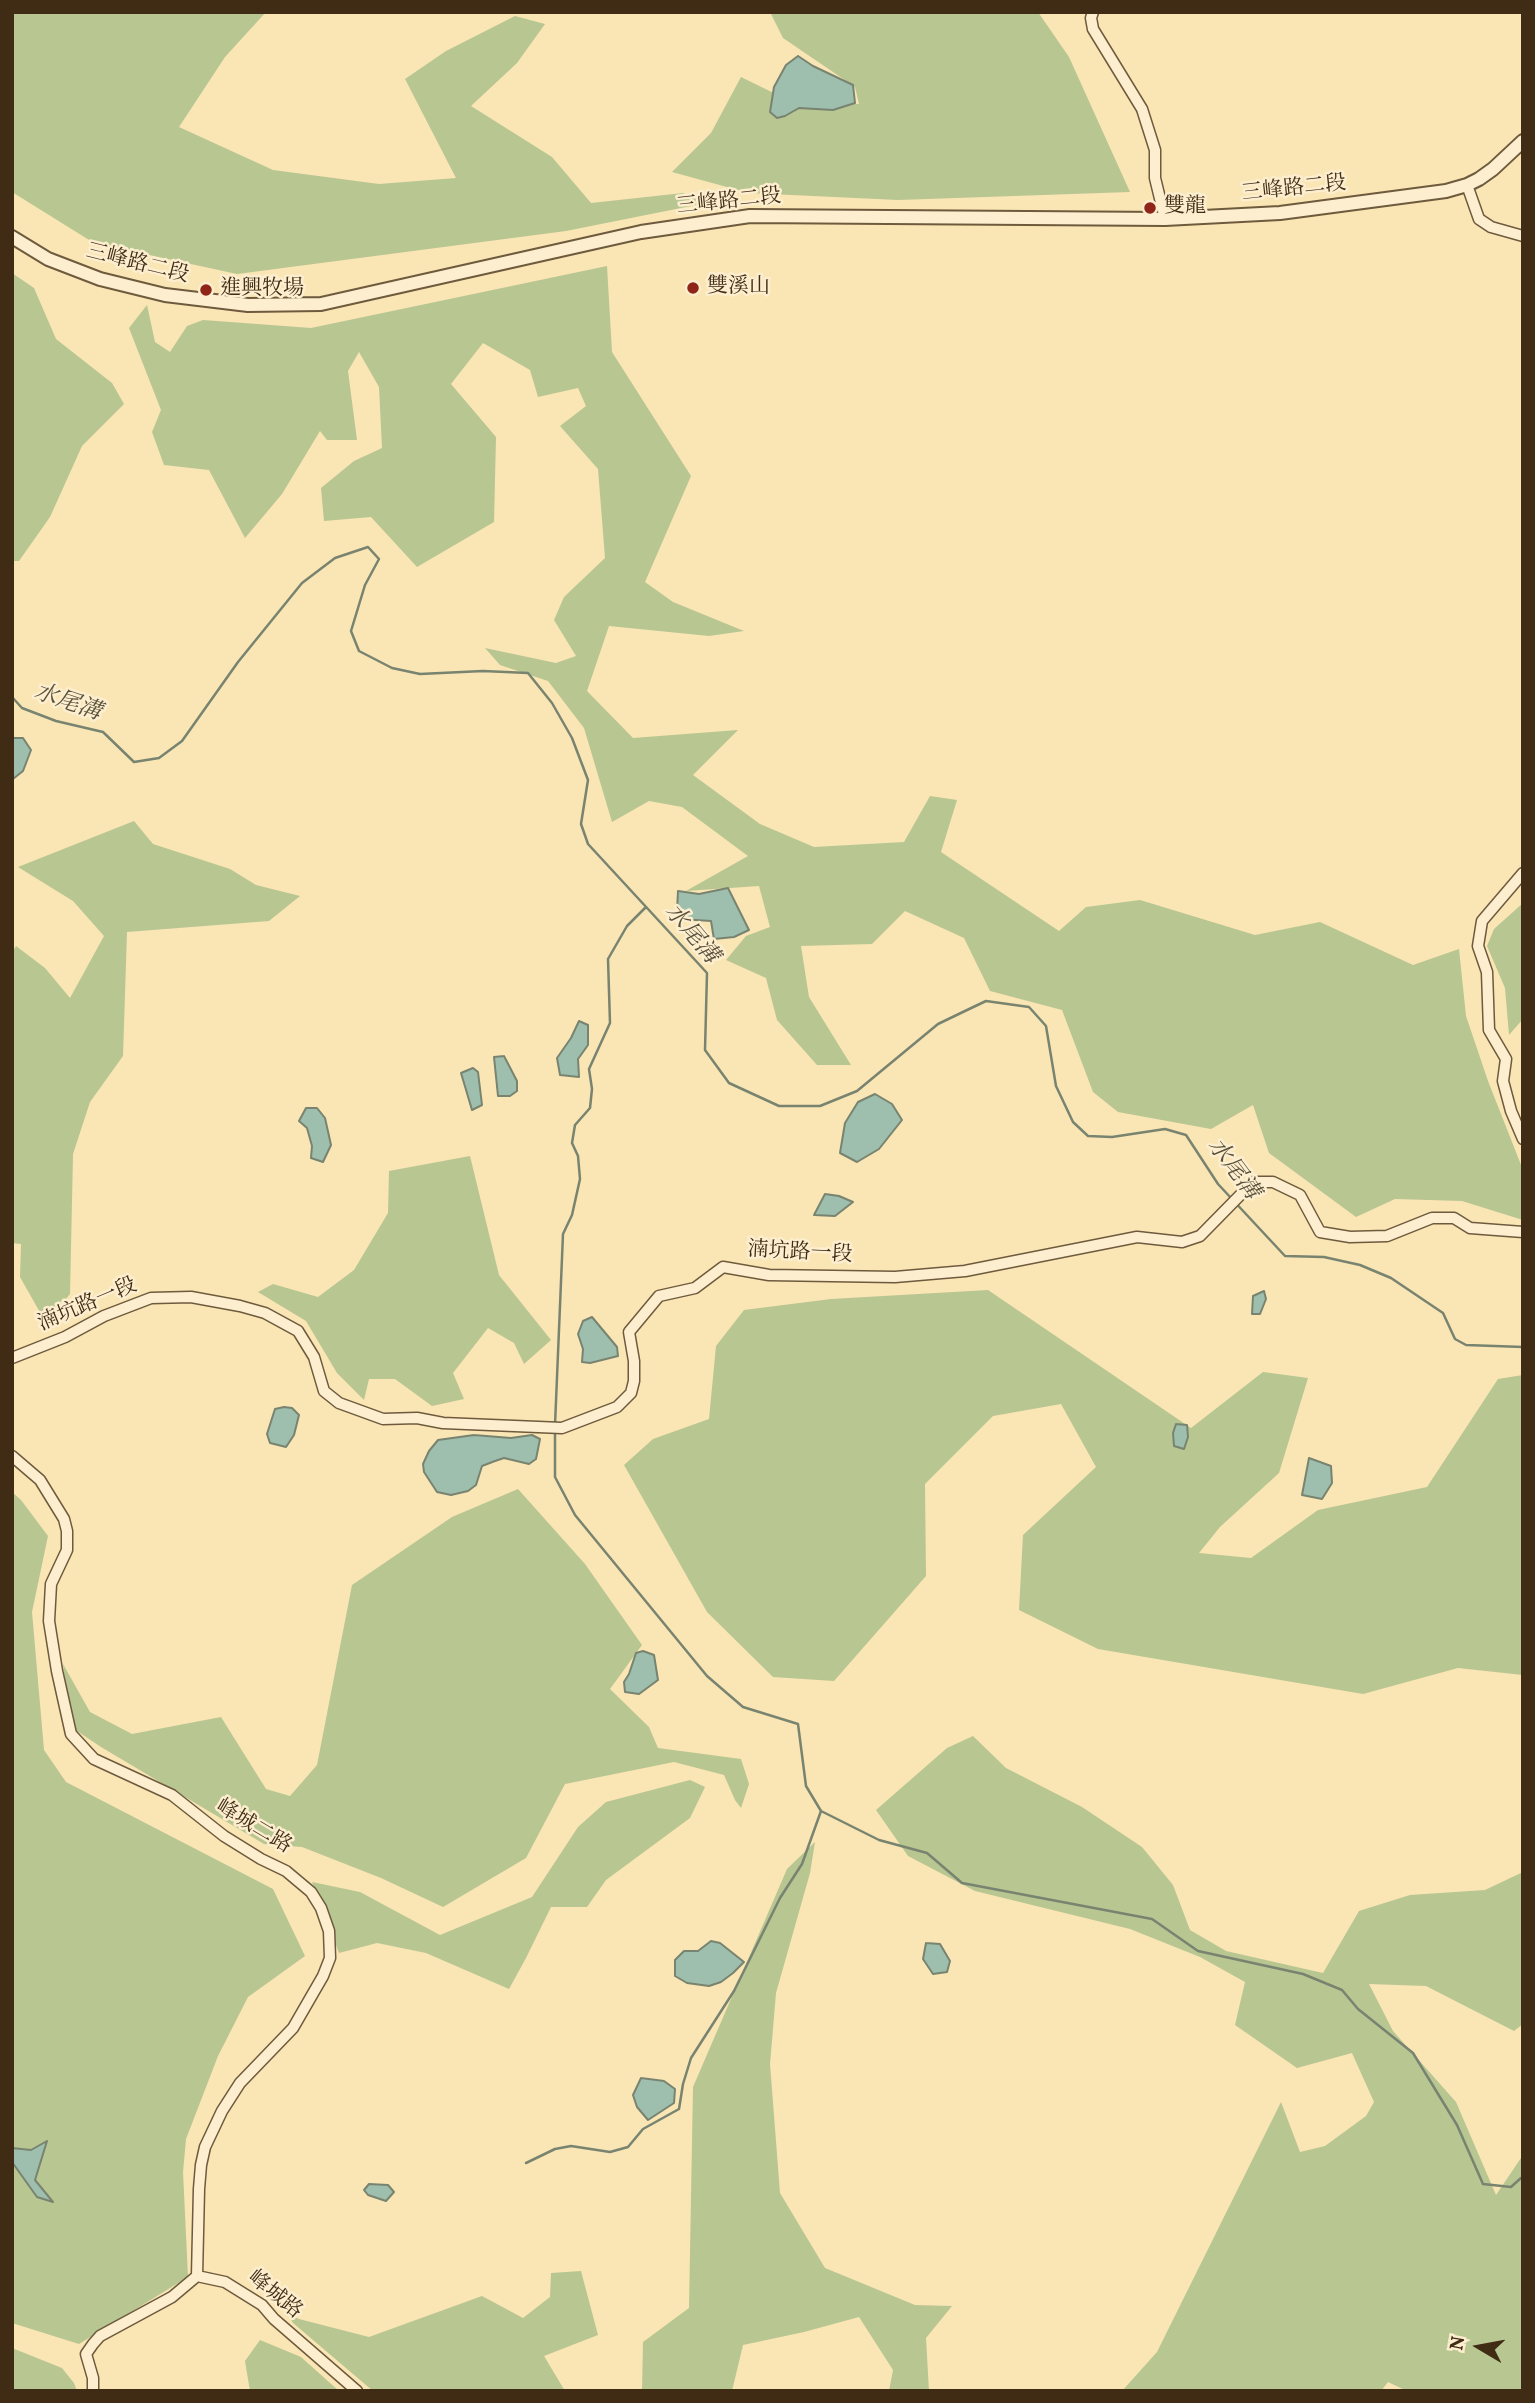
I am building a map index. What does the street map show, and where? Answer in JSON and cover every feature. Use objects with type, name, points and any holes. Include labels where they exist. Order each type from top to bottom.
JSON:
[{"type":"street","points":[[1093,12],[1093,29],[1142,108],[1155,150],[1155,178],[1165,219]]},
{"type":"street","points":[[1523,141],[1493,169],[1467,185],[1479,219],[1491,227],[1523,236]]},
{"type":"street","name":"三峰路二段","points":[[12,237],[48,259],[100,279],[166,295],[248,305],[321,304],[641,232],[750,216],[1165,219],[1280,213],[1446,191],[1467,185]]},
{"type":"street","points":[[1523,873],[1482,921],[1478,946],[1487,972],[1489,1030],[1506,1059],[1503,1081],[1511,1111],[1523,1139]]},
{"type":"street","name":"湳坑路一段","points":[[12,1358],[65,1337],[104,1316],[152,1298],[191,1297],[265,1313],[298,1331],[314,1357],[324,1391],[338,1403],[383,1419],[417,1418],[443,1423],[562,1428],[617,1407],[631,1393],[634,1371],[629,1332],[659,1296],[695,1288],[723,1267],[769,1275],[895,1277],[965,1271],[1137,1237],[1182,1242],[1200,1236],[1253,1182],[1273,1182],[1300,1195],[1320,1232],[1350,1237],[1387,1236],[1432,1218],[1454,1218],[1470,1228],[1523,1232]]},
{"type":"street","name":"峰城二路","points":[[12,1456],[40,1479],[64,1520],[67,1531],[66,1550],[51,1584],[49,1621],[71,1734],[94,1759],[172,1795],[224,1836],[286,1871],[311,1892],[321,1908],[329,1931],[330,1958],[324,1976],[293,2028],[240,2084],[222,2111],[205,2147],[199,2189],[197,2276]]},
{"type":"street","points":[[93,2391],[93,2378],[86,2354],[100,2336],[172,2297],[197,2276]]},
{"type":"street","name":"峰城路","points":[[197,2276],[225,2282],[261,2305],[357,2391]]},
{"type":"green space","points":[[12,12],[266,12],[225,57],[179,127],[273,170],[379,184],[456,178],[405,79],[446,51],[515,16],[545,24],[517,63],[471,106],[552,157],[591,203],[683,193],[706,203],[566,231],[237,274],[94,243],[12,192]]},
{"type":"green space","points":[[770,12],[1038,12],[1069,57],[1130,192],[898,200],[749,193],[672,172],[711,133],[741,77],[794,103],[859,104],[855,87],[783,38]]},
{"type":"green space","points":[[607,266],[612,352],[691,476],[645,582],[673,602],[744,631],[709,636],[609,626],[587,691],[633,738],[738,730],[693,775],[760,824],[814,847],[904,842],[930,796],[957,800],[941,852],[1059,931],[1086,907],[1140,900],[1255,935],[1320,922],[1413,965],[1459,949],[1466,1016],[1523,1170],[1523,1220],[1462,1201],[1395,1199],[1356,1217],[1269,1153],[1253,1105],[1211,1129],[1118,1112],[1093,1092],[1062,1010],[990,991],[964,938],[905,911],[872,944],[801,946],[809,997],[851,1065],[817,1065],[777,1020],[766,978],[726,960],[746,936],[770,927],[759,886],[686,891],[748,856],[682,807],[649,801],[612,822],[584,728],[548,681],[500,665],[485,648],[556,663],[576,656],[554,620],[564,597],[605,558],[598,469],[560,426],[586,406],[578,388],[538,397],[530,370],[483,343],[451,384],[496,437],[494,522],[417,567],[371,517],[324,521],[321,488],[354,461],[382,448],[379,387],[359,352],[348,371],[357,440],[327,440],[320,431],[282,494],[245,538],[209,470],[164,465],[152,432],[161,410],[129,328],[147,305],[155,342],[170,352],[187,326],[203,320],[311,328]]},
{"type":"green space","points":[[12,273],[34,288],[56,339],[112,383],[124,404],[82,446],[50,517],[19,561],[12,561]]},
{"type":"green space","points":[[134,821],[153,844],[230,869],[256,885],[300,896],[269,921],[127,932],[123,1056],[90,1102],[73,1154],[70,1294],[46,1323],[20,1277],[21,1244],[12,1243],[12,953],[16,946],[45,968],[70,998],[104,936],[73,901],[18,867]]},
{"type":"green space","points":[[1523,903],[1523,1019],[1509,1035],[1505,988],[1487,946],[1494,929]]},
{"type":"green space","points":[[470,1156],[499,1275],[551,1340],[524,1364],[514,1343],[488,1328],[453,1373],[464,1399],[432,1406],[395,1379],[369,1379],[364,1400],[337,1373],[306,1321],[258,1292],[273,1284],[318,1297],[354,1270],[388,1213],[389,1171]]},
{"type":"green space","points":[[988,1290],[1191,1428],[1263,1372],[1308,1378],[1279,1473],[1220,1527],[1199,1553],[1251,1558],[1318,1510],[1427,1487],[1498,1379],[1523,1375],[1523,1675],[1458,1668],[1363,1694],[1098,1649],[1019,1610],[1023,1535],[1096,1467],[1061,1404],[993,1416],[925,1484],[926,1576],[834,1681],[773,1677],[707,1612],[624,1465],[653,1439],[709,1419],[716,1346],[744,1310],[831,1299]]},
{"type":"green space","points":[[518,1489],[585,1564],[642,1645],[610,1689],[649,1727],[658,1748],[741,1759],[749,1784],[741,1808],[724,1775],[674,1762],[565,1784],[526,1858],[443,1907],[381,1878],[302,1847],[264,1844],[71,1727],[63,1664],[90,1712],[132,1734],[221,1717],[266,1789],[290,1796],[317,1765],[352,1585],[452,1517]]},
{"type":"green space","points":[[12,1492],[48,1536],[32,1612],[44,1750],[66,1782],[273,1889],[305,1956],[248,1997],[218,2056],[186,2139],[183,2172],[188,2277],[79,2344],[12,2323]]},
{"type":"green space","points":[[973,1736],[1006,1768],[1082,1807],[1142,1847],[1173,1885],[1190,1930],[1226,1951],[1323,1973],[1359,1911],[1410,1895],[1485,1890],[1523,1872],[1523,2024],[1514,2031],[1426,1986],[1369,1984],[1393,2031],[1456,2102],[1496,2195],[1523,2155],[1523,2391],[1407,2391],[1388,2382],[1381,2391],[1122,2391],[1157,2352],[1281,2102],[1300,2152],[1325,2146],[1366,2116],[1374,2102],[1352,2053],[1297,2068],[1235,2025],[1245,1982],[1200,1957],[1130,1929],[975,1891],[908,1856],[876,1810],[947,1748]]},
{"type":"green space","points":[[690,1780],[705,1787],[690,1818],[606,1880],[587,1907],[551,1907],[509,1989],[426,1953],[377,1943],[339,1953],[312,1882],[360,1892],[440,1935],[532,1897],[578,1827],[606,1802]]},
{"type":"green space","points":[[815,1842],[810,1873],[776,1993],[770,2064],[780,2193],[825,2268],[915,2305],[952,2306],[926,2338],[929,2391],[889,2391],[893,2370],[859,2317],[743,2345],[732,2391],[642,2391],[643,2342],[689,2308],[693,2087],[787,1869]]},
{"type":"green space","points":[[581,2271],[598,2335],[544,2356],[565,2391],[373,2391],[293,2323],[288,2313],[299,2319],[369,2337],[482,2296],[523,2318],[550,2297],[551,2273]]},
{"type":"green space","points":[[260,2340],[301,2357],[339,2391],[250,2391],[245,2361]]},
{"type":"green space","points":[[12,2348],[62,2368],[77,2391],[12,2391]]},
{"type":"shaded area","points":[[798,56],[853,85],[855,103],[833,110],[799,108],[777,118],[770,112],[774,87],[786,65]]},
{"type":"shaded area","points":[[12,738],[23,738],[31,750],[23,771],[13,779]]},
{"type":"shaded area","points":[[728,888],[749,930],[734,937],[714,939],[711,921],[680,919],[677,911],[678,891],[699,894]]},
{"type":"shaded area","points":[[579,1021],[588,1025],[588,1045],[578,1059],[579,1077],[560,1075],[557,1058]]},
{"type":"shaded area","points":[[504,1056],[517,1081],[517,1091],[510,1096],[498,1096],[494,1057]]},
{"type":"shaded area","points":[[473,1068],[478,1072],[482,1105],[472,1110],[461,1073]]},
{"type":"shaded area","points":[[875,1094],[892,1104],[902,1120],[879,1149],[857,1162],[840,1153],[845,1123],[858,1102]]},
{"type":"shaded area","points":[[306,1108],[317,1108],[325,1118],[331,1145],[323,1162],[311,1158],[312,1146],[307,1128],[299,1121]]},
{"type":"shaded area","points":[[825,1194],[853,1202],[835,1216],[814,1215]]},
{"type":"shaded area","points":[[1264,1291],[1266,1299],[1260,1314],[1252,1314],[1253,1296]]},
{"type":"shaded area","points":[[592,1317],[617,1347],[618,1356],[590,1363],[582,1362],[583,1349],[578,1334],[583,1321]]},
{"type":"shaded area","points":[[292,1408],[299,1415],[294,1435],[286,1447],[270,1443],[267,1434],[275,1409]]},
{"type":"shaded area","points":[[1176,1424],[1187,1425],[1188,1437],[1184,1449],[1174,1446],[1173,1433]]},
{"type":"shaded area","points":[[474,1435],[511,1438],[532,1435],[540,1439],[536,1459],[529,1464],[504,1458],[482,1466],[476,1485],[468,1491],[451,1495],[437,1492],[424,1472],[423,1464],[429,1451],[438,1440]]},
{"type":"shaded area","points":[[1309,1458],[1331,1466],[1332,1483],[1322,1499],[1302,1495]]},
{"type":"shaded area","points":[[643,1651],[654,1655],[658,1680],[639,1694],[625,1692],[624,1682],[636,1653]]},
{"type":"shaded area","points":[[711,1941],[720,1943],[744,1962],[721,1982],[709,1986],[687,1983],[675,1976],[675,1960],[684,1951],[698,1951]]},
{"type":"shaded area","points":[[926,1943],[940,1944],[950,1961],[947,1972],[933,1974],[923,1959]]},
{"type":"shaded area","points":[[641,2078],[664,2081],[675,2089],[674,2103],[648,2120],[637,2107],[633,2095]]},
{"type":"shaded area","points":[[47,2141],[35,2180],[53,2202],[37,2197],[12,2162],[12,2148],[31,2150]]},
{"type":"shaded area","points":[[369,2184],[388,2185],[394,2192],[386,2201],[368,2195],[364,2190]]},
{"type":"waterway","name":"水尾溝","points":[[12,697],[22,708],[56,721],[103,732],[134,762],[159,758],[182,741],[238,662],[302,583],[335,558],[368,547],[379,559],[365,585],[351,631],[359,651],[392,668],[420,674],[483,671],[528,673],[552,703],[572,738],[588,780],[581,824],[588,844],[707,973],[705,1050],[729,1083],[779,1106],[820,1106],[857,1091],[938,1024],[986,1001],[1029,1007],[1046,1026],[1056,1086],[1073,1122],[1088,1136],[1112,1137],[1165,1129],[1186,1135],[1218,1184],[1285,1256],[1324,1257],[1360,1265],[1391,1278],[1443,1313],[1455,1339],[1466,1345],[1523,1347]]},
{"type":"waterway","points":[[555,1425],[563,1234],[572,1215],[580,1179],[578,1156],[572,1143],[575,1125],[590,1108],[592,1089],[589,1069],[610,1023],[608,959],[627,926],[646,907]]},
{"type":"waterway","points":[[555,1431],[555,1477],[575,1515],[707,1676],[743,1707],[798,1724],[806,1786],[821,1811],[879,1840],[927,1853],[962,1883],[1152,1919],[1198,1951],[1303,1974],[1342,1990],[1358,2009],[1413,2053],[1457,2125],[1483,2184],[1511,2187],[1523,2179]]},
{"type":"waterway","points":[[526,2163],[555,2149],[571,2146],[610,2152],[628,2147],[643,2129],[679,2109],[691,2058],[734,1991],[780,1898],[802,1864],[821,1811]]},
{"type":"place","name":"雙龍","points":[[1150,208]]},
{"type":"place","name":"雙溪山","points":[[693,288]]},
{"type":"place","name":"進興牧場","points":[[206,290]]}]
